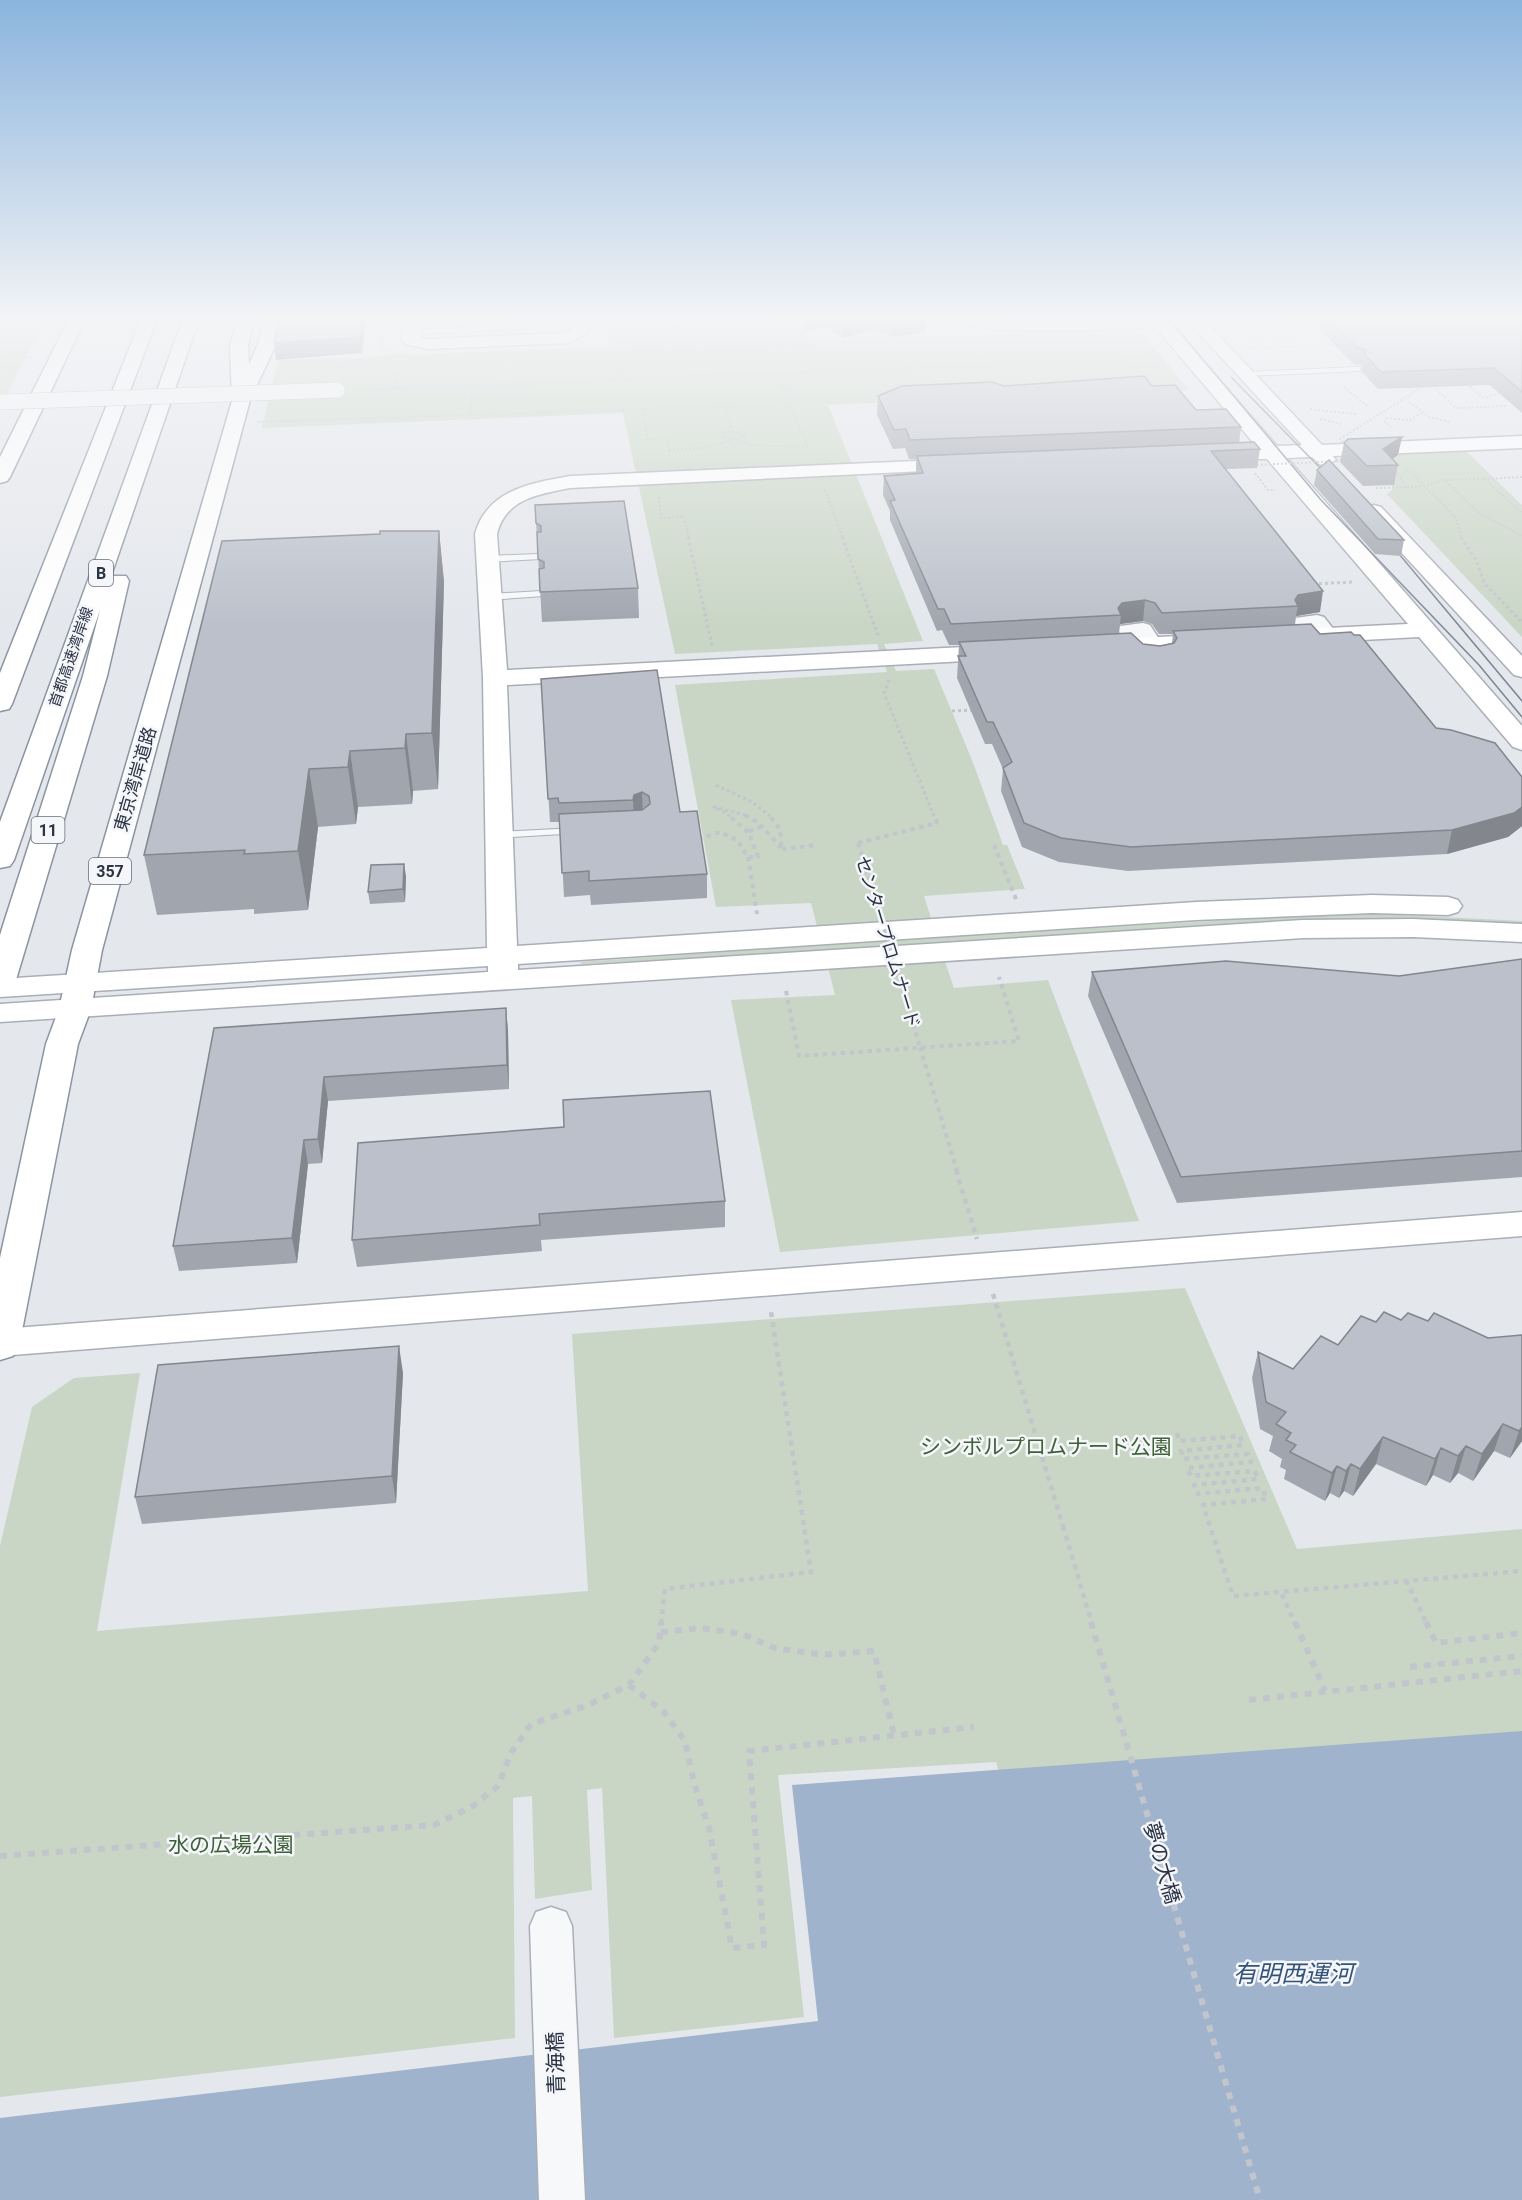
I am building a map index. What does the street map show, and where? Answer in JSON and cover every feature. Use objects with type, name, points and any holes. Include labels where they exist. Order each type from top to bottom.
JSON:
[{"type":"main road","points":[[19,438],[22,422]]},
{"type":"main road","points":[[0,477],[27,422]]},
{"type":"main road","points":[[0,704],[110,422]]},
{"type":"main road","name":"首都高速湾岸線","points":[[0,860],[155,422]]},
{"type":"main road","name":"東京湾岸道路","points":[[0,1344],[62,1044],[246,422]]},
{"type":"main road","points":[[1246,422],[1522,742]]},
{"type":"main road","points":[[1291,422],[1317,450],[1347,470]]},
{"type":"main road","points":[[1194,455],[1522,442]]},
{"type":"main road","points":[[502,968],[495,678],[487,559],[487,524],[493,512],[517,496],[551,486],[610,479],[982,465]]},
{"type":"main road","name":"11","points":[[0,983],[95,676],[140,491],[138,468]]},
{"type":"main road","points":[[1360,497],[1522,670]]},
{"type":"main road","points":[[0,641],[51,578]]},
{"type":"main road","points":[[1294,630],[1425,630]]},
{"type":"main road","points":[[1075,648],[1240,639]]},
{"type":"main road","points":[[495,678],[1028,650]]},
{"type":"main road","points":[[0,1013],[77,996],[502,968],[1208,911],[1372,904],[1522,911]]},
{"type":"main road","points":[[502,968],[1304,929],[1413,928],[1522,933]]},
{"type":"main road","points":[[0,988],[77,996]]},
{"type":"main road","points":[[0,1344],[1522,1224]]},
{"type":"street","name":"青海橋","points":[[551,1926],[562,2200]]},
{"type":"lane","points":[[487,559],[538,557]]},
{"type":"lane","points":[[489,597],[540,594]]},
{"type":"lane","points":[[497,835],[584,831]]},
{"type":"path","points":[[645,422],[647,439],[667,438],[671,460]]},
{"type":"path","points":[[729,422],[732,431]]},
{"type":"path","points":[[798,422],[811,456]]},
{"type":"path","points":[[1333,422],[1342,424]]},
{"type":"path","points":[[1347,446],[1340,439],[1367,422]]},
{"type":"path","points":[[1447,422],[1459,422]]},
{"type":"path","points":[[669,450],[702,448],[736,440],[746,435],[732,431],[725,432],[722,437],[736,440],[750,445],[808,447]]},
{"type":"path","points":[[1268,490],[1249,466],[1347,470]]},
{"type":"path","points":[[1407,487],[1394,471],[1410,471],[1456,518],[1462,542],[1477,562],[1484,583],[1522,622]]},
{"type":"path","points":[[1382,485],[1375,489],[1425,486],[1444,480],[1522,477]]},
{"type":"path","points":[[1485,479],[1522,513]]},
{"type":"path","points":[[1444,480],[1479,513],[1522,536]]},
{"type":"path","points":[[822,483],[880,644]]},
{"type":"path","points":[[658,489],[661,518],[684,517],[714,652]]},
{"type":"path","points":[[1304,584],[1360,581]]},
{"type":"path","name":"センタープロムナード","points":[[892,671],[884,693],[937,823],[858,843],[978,1243]]},
{"type":"path","points":[[952,711],[977,710]]},
{"type":"path","points":[[716,785],[760,809],[781,830],[782,849]]},
{"type":"path","points":[[748,857],[758,857],[758,843],[749,831],[714,807],[760,821],[782,849]]},
{"type":"path","points":[[748,816],[760,809]]},
{"type":"path","points":[[749,831],[764,826]]},
{"type":"path","points":[[698,838],[720,832],[737,840],[748,857],[757,914]]},
{"type":"path","points":[[782,849],[816,844]]},
{"type":"path","points":[[994,844],[1016,899]]},
{"type":"path","points":[[786,991],[799,1056],[1019,1041],[999,977]]},
{"type":"path","name":"夢の大橋","points":[[993,1294],[1260,2200]]},
{"type":"path","points":[[0,1856],[434,1825],[473,1806],[498,1786],[511,1753],[531,1724],[588,1705],[629,1685],[659,1644],[665,1589],[811,1572],[771,1312]]},
{"type":"path","points":[[1177,1434],[1179,1442],[1240,1436],[1244,1445],[1181,1451],[1184,1459],[1248,1454],[1251,1462],[1187,1468],[1191,1476],[1255,1471],[1258,1479],[1194,1485],[1198,1494],[1262,1488],[1267,1499],[1203,1505],[1233,1596],[1282,1594],[1406,1580],[1522,1571]]},
{"type":"path","points":[[1406,1580],[1436,1643],[1522,1633]]},
{"type":"path","points":[[1282,1594],[1324,1691]]},
{"type":"path","points":[[661,1632],[701,1628],[742,1634],[775,1648],[823,1655],[874,1651],[894,1735]]},
{"type":"path","points":[[1410,1667],[1522,1656]]},
{"type":"path","points":[[1249,1700],[1522,1671]]},
{"type":"path","points":[[629,1685],[663,1711],[685,1741],[694,1783],[709,1828],[732,1948],[764,1945],[749,1751],[974,1727]]},
{"type":"green space","points":[[263,422],[414,422],[262,428]]},
{"type":"green space","points":[[625,422],[835,422],[923,641],[884,644],[896,671],[934,669],[972,760],[1003,845],[1007,845],[1025,889],[924,896],[937,937],[1333,914],[1382,914],[1522,921],[1522,924],[1449,920],[1303,921],[939,944],[954,988],[1048,980],[1139,1221],[780,1252],[731,1000],[835,995],[824,951],[582,964],[580,962],[822,945],[811,903],[716,907],[675,685],[887,672],[877,644],[675,654]]},
{"type":"green space","points":[[1466,451],[1522,505],[1522,637],[1387,494],[1394,488],[1374,466],[1369,455]]},
{"type":"green space","name":"水の広場公園","points":[[1185,1288],[1297,1549],[1522,1529],[1522,1735],[1080,2059],[996,1762],[778,1775],[804,2017],[614,2038],[602,1788],[587,1790],[592,1890],[535,1899],[532,1796],[513,1798],[515,2038],[0,2097],[0,1546],[32,1407],[74,1378],[140,1373],[97,1631],[588,1591],[572,1334]]},
{"type":"water","name":"有明西運河","points":[[1522,1731],[1522,2200],[0,2200],[0,2118],[818,2021],[792,1785]]},
{"type":"building","points":[[890,422],[1237,422],[1241,427],[910,440],[906,429],[894,430]]},
{"type":"building","points":[[1402,437],[1383,449],[1398,465],[1367,466],[1344,443],[1348,439]]},
{"type":"building","points":[[1254,442],[1260,449],[1211,451],[1323,591],[1298,595],[1295,600],[1298,606],[1162,613],[1155,603],[1145,600],[1122,603],[1118,608],[1121,615],[951,624],[944,609],[938,609],[890,501],[895,500],[884,476],[923,473],[917,456]]},
{"type":"building","points":[[1329,460],[1404,540],[1378,539],[1317,470]]},
{"type":"building","points":[[624,501],[638,588],[540,592],[539,569],[544,568],[544,562],[538,559],[537,532],[541,532],[541,526],[536,523],[535,505]]},
{"type":"building","points":[[380,531],[439,531],[432,733],[406,734],[405,748],[350,751],[348,767],[309,769],[298,851],[244,854],[245,850],[144,855],[222,541],[380,534]]},
{"type":"building","points":[[1311,624],[1320,634],[1351,632],[1354,635],[1360,635],[1436,728],[1495,743],[1522,777],[1522,807],[1514,813],[1452,830],[1131,847],[1061,838],[1024,823],[1003,768],[1012,762],[993,722],[987,722],[958,656],[966,656],[959,642],[1131,633],[1143,644],[1160,646],[1174,643],[1177,638],[1173,631]]},
{"type":"building","points":[[657,670],[680,812],[697,811],[707,874],[589,881],[589,871],[562,873],[559,814],[642,810],[650,804],[649,796],[642,792],[634,795],[633,800],[559,803],[558,798],[548,799],[541,679]]},
{"type":"building","points":[[404,864],[403,889],[368,892],[371,865]]},
{"type":"building","points":[[1522,959],[1522,1151],[1181,1177],[1092,972],[1226,961],[1399,976]]},
{"type":"building","points":[[506,1008],[507,1065],[324,1077],[318,1139],[304,1140],[292,1238],[173,1246],[214,1028]]},
{"type":"building","points":[[710,1091],[725,1201],[539,1214],[540,1225],[352,1240],[358,1143],[564,1127],[563,1100]]},
{"type":"building","points":[[1384,1312],[1401,1320],[1408,1313],[1428,1321],[1434,1313],[1488,1338],[1522,1335],[1522,1427],[1519,1431],[1503,1424],[1482,1454],[1466,1446],[1458,1456],[1441,1448],[1435,1459],[1383,1437],[1360,1469],[1351,1464],[1346,1471],[1337,1466],[1332,1473],[1290,1452],[1296,1445],[1286,1440],[1291,1433],[1276,1424],[1286,1412],[1266,1402],[1258,1352],[1293,1369],[1321,1336],[1338,1345],[1361,1316],[1376,1322]]},
{"type":"building","points":[[399,1346],[392,1476],[135,1497],[158,1365]]},
{"type":"tram line","points":[[1255,422],[1321,500],[1479,665],[1522,717]]},
{"type":"tram line","points":[[1275,422],[1332,480]]},
{"type":"tram line","points":[[1389,542],[1522,701]]},
{"type":"park label","name":"シンボルプロムナード公園","points":[[1046,1447]]}]
